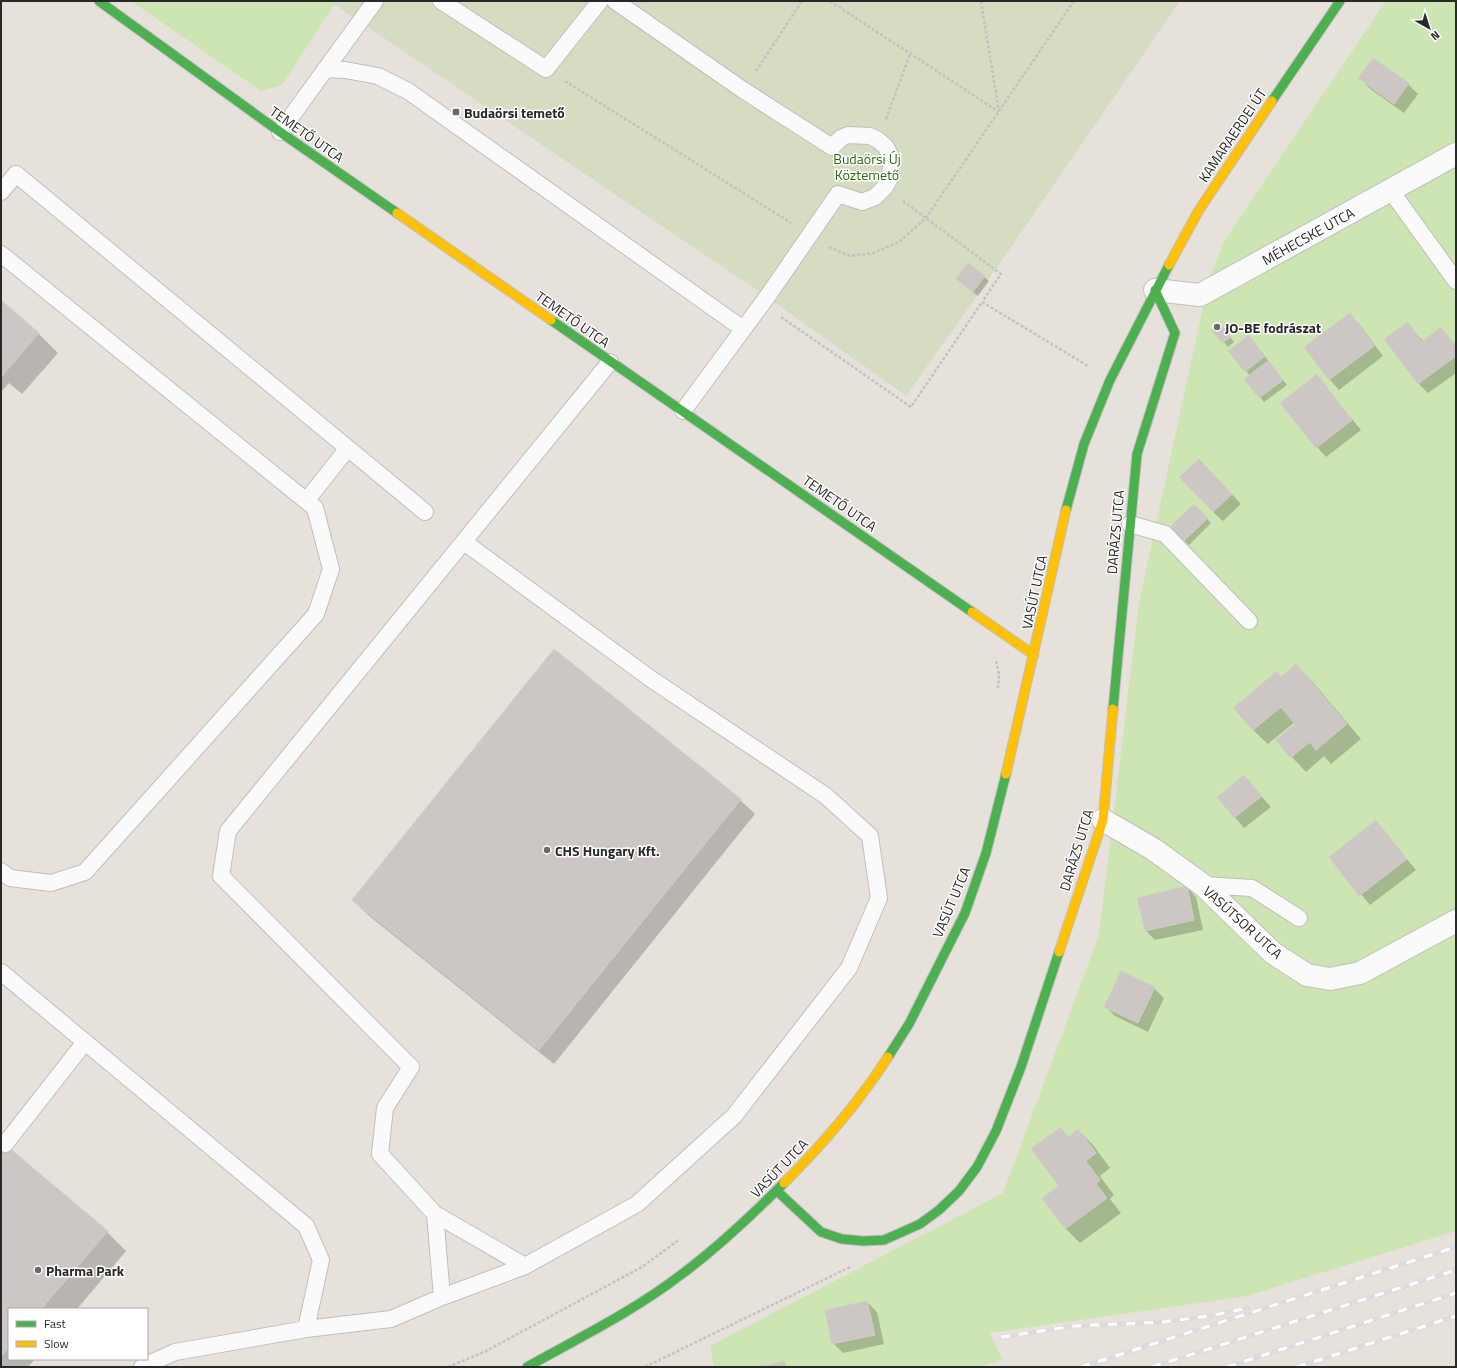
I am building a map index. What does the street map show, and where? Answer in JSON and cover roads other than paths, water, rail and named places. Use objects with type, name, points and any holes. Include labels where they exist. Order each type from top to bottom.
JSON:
[{"type":"street","name":"TEMETŐ UTCA","points":[[99,1],[280,132],[1034,655]]},
{"type":"street","name":"KAMARAERDEI ÚT","points":[[1155,290],[1199,210],[1340,1]]},
{"type":"street","name":"MÉHECSKE UTCA","points":[[1155,290],[1200,295],[1456,154]]},
{"type":"street","name":"VASÚT UTCA","points":[[527,1367],[636,1305],[681,1274],[744,1223],[815,1152],[878,1073],[909,1024],[965,913],[986,853],[1034,655],[1066,508],[1084,444],[1110,380],[1155,290]]},
{"type":"street","name":"DARÁZS UTCA","points":[[777,1191],[821,1232],[842,1239],[863,1241],[884,1240],[920,1224],[939,1210],[959,1191],[977,1167],[996,1130],[1021,1067],[1103,820],[1137,454],[1175,333],[1155,290]]},
{"type":"street","name":"VASÚTSOR UTCA","points":[[1103,820],[1153,849],[1203,885],[1273,953],[1307,975],[1330,979],[1360,973],[1456,921]]},
{"type":"lane","points":[[280,132],[375,1]]},
{"type":"lane","points":[[441,1],[546,69],[600,1]]},
{"type":"lane","points":[[615,1],[743,90],[832,147],[841,138],[848,135],[870,136],[878,140],[886,147],[892,159],[890,178],[885,188],[875,197],[862,202],[838,194],[762,304],[683,411]]},
{"type":"lane","points":[[325,69],[345,70],[378,76],[408,90],[743,329]]},
{"type":"lane","points":[[1,192],[16,174],[425,512]]},
{"type":"lane","points":[[1391,191],[1456,281]]},
{"type":"lane","points":[[1,254],[315,508],[331,569],[316,614],[85,872],[52,883],[10,878],[1,871]]},
{"type":"lane","points":[[525,1266],[435,1214],[380,1154],[385,1108],[411,1067],[221,876],[228,831],[610,362]]},
{"type":"lane","points":[[306,501],[348,448]]},
{"type":"lane","points":[[1130,524],[1165,534],[1249,622]]},
{"type":"lane","points":[[142,1367],[175,1352],[306,1329],[391,1320],[442,1297],[525,1266],[637,1204],[734,1116],[849,968],[879,898],[870,836],[826,796],[651,679],[464,542]]},
{"type":"lane","points":[[1203,885],[1252,888],[1299,918]]},
{"type":"lane","points":[[1,972],[306,1226],[321,1260],[306,1329]]},
{"type":"lane","points":[[5,1144],[85,1042]]},
{"type":"lane","points":[[435,1214],[442,1297]]},
{"type":"railway","points":[[1081,1367],[1456,1247]]},
{"type":"railway","points":[[1152,1367],[1456,1270]]},
{"type":"railway","points":[[1227,1367],[1456,1293]]},
{"type":"railway","points":[[1001,1337],[1074,1326],[1163,1322],[1209,1316],[1248,1308]]},
{"type":"railway","points":[[1297,1367],[1456,1316]]},
{"type":"place","name":"Budaörsi temető","points":[[456,112]]},
{"type":"place","name":"JO-BE fodrászat","points":[[1217,327]]},
{"type":"place","name":"CHS Hungary Kft.","points":[[547,850]]},
{"type":"place","name":"Pharma Park","points":[[38,1270]]},
{"type":"park label","name":"Budaörsi Új Köztemető","points":[[867,166]]}]
